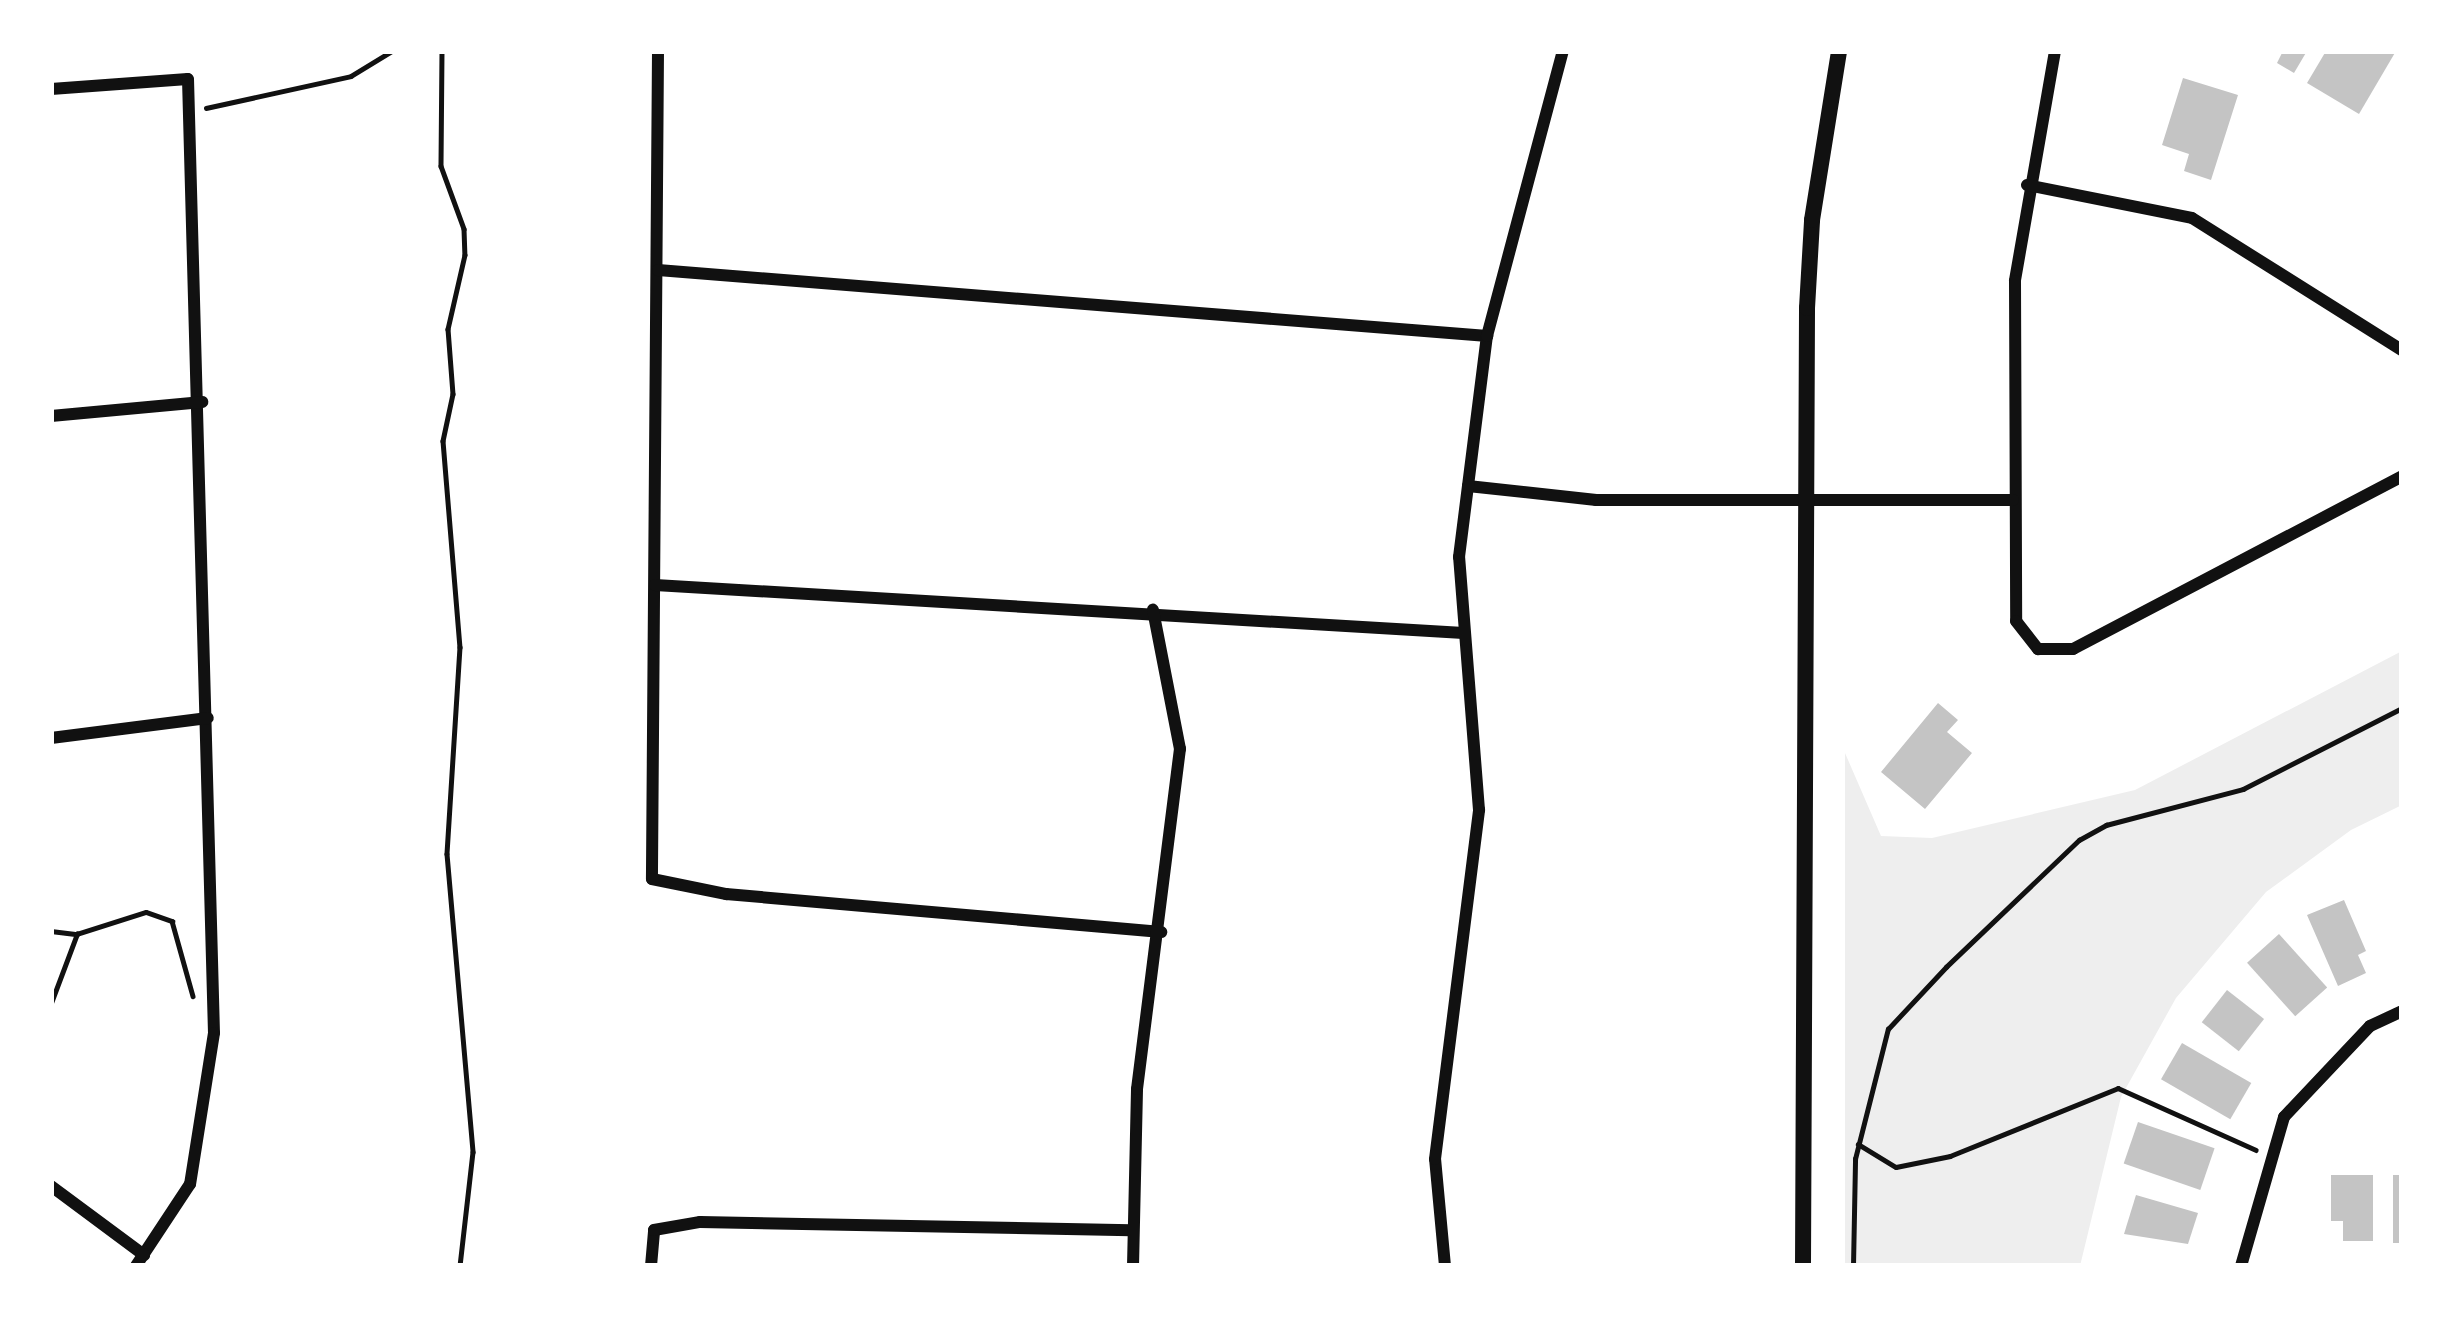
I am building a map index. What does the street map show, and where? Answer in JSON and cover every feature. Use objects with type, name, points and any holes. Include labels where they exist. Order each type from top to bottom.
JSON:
[{"type":"street","points":[[658,51],[652,879],[726,894],[1162,932]]},
{"type":"street","points":[[1445,1266],[1436,1159],[1479,810],[1459,557],[1487,336],[1563,51]]},
{"type":"street","points":[[1803,1266],[1804,500],[1812,220],[1839,51]]},
{"type":"street","points":[[2055,51],[2027,184],[2015,281],[2016,621],[2038,649],[2073,650],[2402,476]]},
{"type":"street","points":[[51,89],[188,79],[202,402],[214,1033],[190,1184],[140,1260],[51,1186]]},
{"type":"street","points":[[2027,184],[2192,218],[2402,350]]},
{"type":"street","points":[[658,270],[1487,336]]},
{"type":"street","points":[[51,416],[202,402]]},
{"type":"street","points":[[1468,486],[1596,500],[2013,500]]},
{"type":"street","points":[[655,585],[1153,610],[1464,633]]},
{"type":"street","points":[[1133,1266],[1137,1089],[1162,932],[1180,749],[1153,610]]},
{"type":"street","points":[[51,738],[208,718]]},
{"type":"street","points":[[2241,1266],[2284,1117],[2370,1026],[2402,1011]]},
{"type":"street","points":[[651,1266],[654,1230],[700,1222],[1131,1230]]},
{"type":"path","points":[[189,112],[351,76],[392,51]]},
{"type":"path","points":[[442,51],[441,166],[464,229],[465,255],[448,329],[453,394],[443,441],[460,647],[447,854],[473,1152],[460,1266]]},
{"type":"path","points":[[1853,1266],[1858,1144],[1888,1029],[2079,841],[2106,825],[2243,789],[2402,708]]},
{"type":"path","points":[[51,931],[77,934],[146,912],[172,921],[195,1002]]},
{"type":"path","points":[[51,1004],[77,934]]},
{"type":"path","points":[[1858,1144],[1896,1167],[1950,1156],[2118,1088],[2272,1157]]},
{"type":"shaded area","points":[[2402,651],[2402,805],[2351,830],[2266,892],[2176,998],[2121,1097],[2080,1266],[1845,1266],[1845,753],[1881,836],[1932,838],[2135,790]]},
{"type":"building","points":[[2283,51],[2307,51],[2294,73],[2277,63]]},
{"type":"building","points":[[2326,51],[2396,51],[2359,114],[2307,83]]},
{"type":"building","points":[[2183,78],[2238,95],[2211,180],[2184,171],[2189,154],[2162,145]]},
{"type":"building","points":[[1938,703],[1958,720],[1947,732],[1972,753],[1925,809],[1881,772]]},
{"type":"building","points":[[2344,900],[2366,951],[2358,955],[2366,973],[2338,986],[2307,915]]},
{"type":"building","points":[[2279,934],[2327,988],[2295,1016],[2247,963]]},
{"type":"building","points":[[2227,990],[2264,1019],[2239,1051],[2202,1022]]},
{"type":"building","points":[[2182,1043],[2251,1083],[2230,1119],[2161,1079]]},
{"type":"building","points":[[2138,1122],[2215,1148],[2200,1190],[2124,1164]]},
{"type":"building","points":[[2331,1175],[2373,1175],[2373,1241],[2343,1241],[2343,1221],[2331,1221]]},
{"type":"building","points":[[2393,1175],[2402,1175],[2402,1243],[2393,1243]]},
{"type":"building","points":[[2136,1195],[2198,1213],[2188,1244],[2124,1234]]}]
